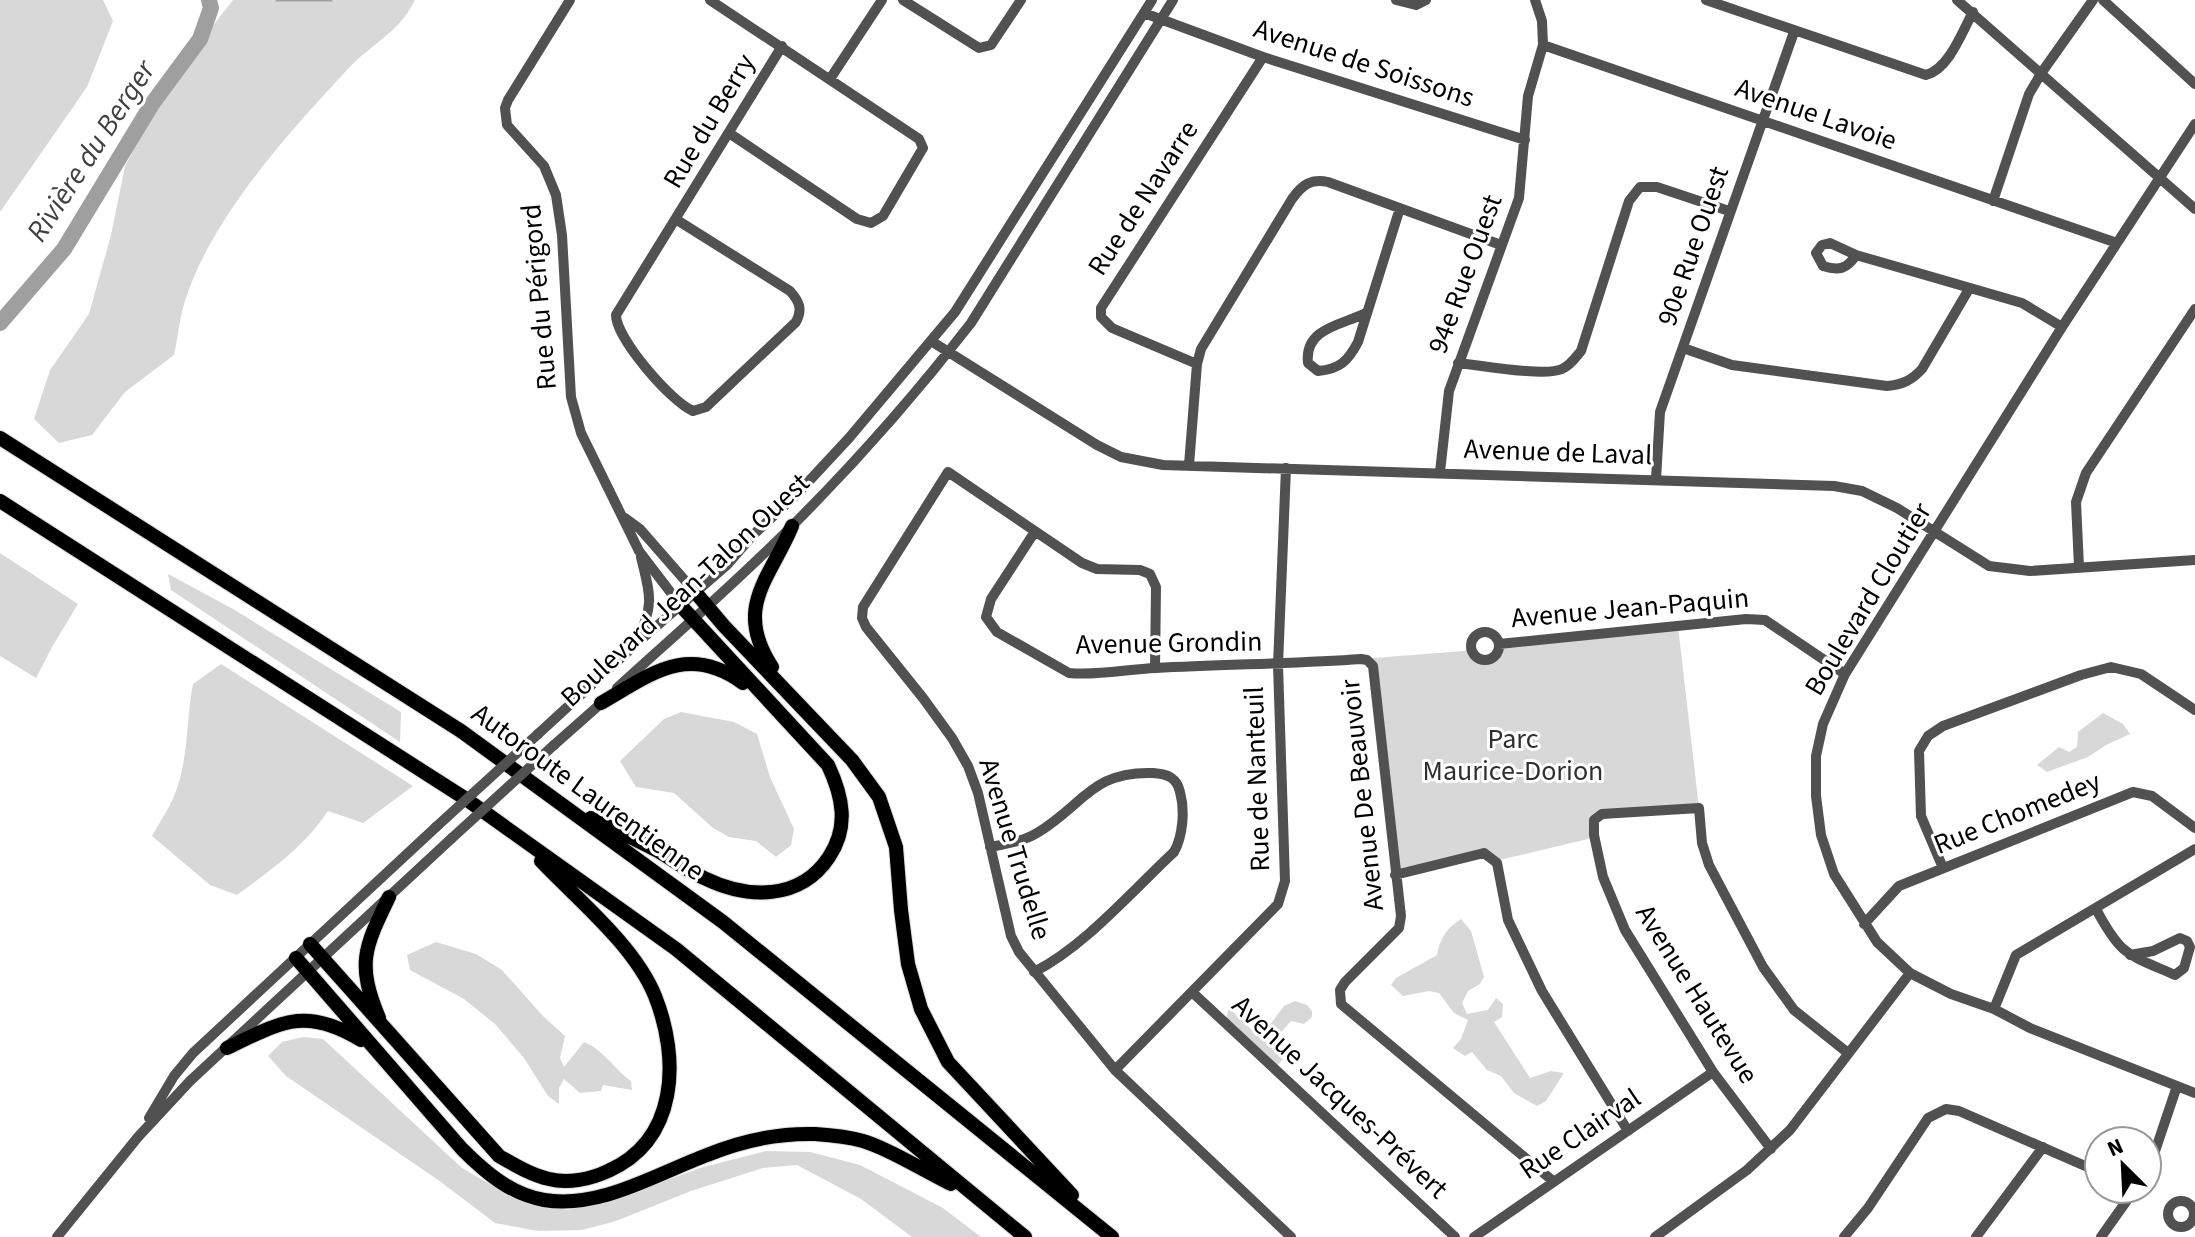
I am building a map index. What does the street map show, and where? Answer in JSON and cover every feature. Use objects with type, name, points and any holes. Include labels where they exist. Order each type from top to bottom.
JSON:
[{"type":"highway","name":"Autoroute Laurentienne","points":[[0,438],[461,731],[723,922],[1110,1235]]},
{"type":"highway","points":[[0,501],[453,791],[676,949],[1025,1237]]},
{"type":"highway","points":[[790,694],[758,645],[755,605],[760,586],[783,549],[792,526]]},
{"type":"highway","points":[[696,593],[852,760],[879,797],[896,847],[908,964],[921,1009],[948,1062],[1110,1235]]},
{"type":"highway","points":[[555,800],[658,851],[705,879],[739,890],[771,895],[801,884],[824,866],[838,843],[843,817],[840,790],[828,765],[681,606]]},
{"type":"highway","points":[[601,703],[653,673],[676,664],[697,663],[719,668],[763,697]]},
{"type":"highway","points":[[310,944],[499,1156],[522,1170],[550,1180],[577,1180],[621,1166],[642,1149],[662,1121],[669,1093],[666,1029],[655,995],[619,942],[516,835]]},
{"type":"highway","points":[[384,1029],[365,976],[365,956],[389,897]]},
{"type":"highway","points":[[296,958],[488,1174],[513,1189],[542,1200],[572,1202],[605,1196],[711,1153],[765,1137],[815,1134],[864,1141],[973,1195]]},
{"type":"highway","points":[[227,1048],[287,1021],[311,1020],[330,1023],[372,1046]]},
{"type":"street","name":"Rue du Périgord","points":[[570,0],[508,100],[505,117],[507,125],[544,166],[556,195],[562,235],[571,397],[581,433],[639,551],[681,606]]},
{"type":"street","points":[[710,0],[923,144],[921,154],[877,221],[871,223],[857,219],[729,133]]},
{"type":"street","points":[[830,79],[882,0]]},
{"type":"street","points":[[903,0],[979,48],[991,45],[1021,0]]},
{"type":"street","name":"Boulevard Jean-Talon Ouest","points":[[138,1137],[174,1076],[193,1053],[636,644],[696,593],[849,438],[955,312],[1152,0]]},
{"type":"street","name":"Boulevard Jean-Talon Ouest","points":[[57,1237],[138,1137],[190,1081],[792,526],[866,447],[971,323],[1173,0]]},
{"type":"street","points":[[1396,0],[1416,5],[1426,0]]},
{"type":"street","points":[[1535,0],[1542,21],[1543,45]]},
{"type":"street","points":[[1706,0],[1926,75],[1939,68],[1947,58],[1973,12]]},
{"type":"street","points":[[1957,0],[2195,209]]},
{"type":"street","points":[[1993,201],[2029,94],[2093,0]]},
{"type":"street","points":[[2103,0],[2195,84]]},
{"type":"street","name":"Avenue de Soissons","points":[[1144,13],[1263,57],[1525,140]]},
{"type":"street","name":"90e Rue Ouest","points":[[1656,479],[1660,412],[1794,32]]},
{"type":"street","name":"Avenue Lavoie","points":[[1543,45],[2117,243]]},
{"type":"street","name":"94e Rue Ouest","points":[[1440,472],[1449,391],[1519,198],[1528,96],[1543,45]]},
{"type":"street","name":"Rue du Berry","points":[[677,220],[790,291],[800,306],[796,322],[706,407],[693,411],[680,404],[640,360],[616,322],[620,307],[677,220],[782,46]]},
{"type":"street","name":"Rue de Navarre","points":[[1197,364],[1112,328],[1101,317],[1101,308],[1263,57]]},
{"type":"street","name":"Boulevard Cloutier","points":[[2195,124],[2062,327],[1845,674],[1823,724],[1816,756],[1816,796],[1821,835],[1834,874],[1877,942],[1910,973],[2030,1028],[2195,1093]]},
{"type":"street","points":[[1189,465],[1197,364],[1201,349],[1300,188],[1317,179],[1501,245]]},
{"type":"street","points":[[1458,363],[1550,372],[1574,361],[1581,351],[1629,201],[1640,187],[1657,187],[1729,211]]},
{"type":"street","points":[[1366,313],[1317,335],[1311,341],[1308,363],[1318,371],[1341,366],[1350,357],[1358,342],[1400,208]]},
{"type":"street","points":[[1856,255],[2022,303],[2062,327]]},
{"type":"street","points":[[1683,348],[1732,365],[1897,385],[1915,377],[1922,369],[1969,289]]},
{"type":"street","points":[[2079,567],[2076,502],[2086,473],[2195,309]]},
{"type":"street","name":"Avenue de Laval","points":[[931,341],[1097,445],[1121,457],[1163,465],[1834,486],[1862,491],[1897,508],[1989,566],[2030,571],[2195,560]]},
{"type":"street","name":"Rue de Nanteuil","points":[[1115,1070],[1278,904],[1285,881],[1278,665],[1286,468]]},
{"type":"street","name":"Avenue Trudelle","points":[[1034,533],[948,472],[868,595],[862,618],[957,747],[978,793],[1011,936],[1019,952],[1115,1070],[1291,1237]]},
{"type":"street","name":"Rue du Périgord","points":[[623,517],[640,529],[696,593]]},
{"type":"street","points":[[1034,533],[1097,569],[1140,570],[1150,574],[1156,587],[1155,668]]},
{"type":"street","name":"Avenue Grondin","points":[[1034,533],[991,599],[986,610],[989,624],[997,632],[1069,673],[1278,665]]},
{"type":"street","points":[[636,644],[649,615],[651,601],[639,551]]},
{"type":"street","name":"Avenue Jean-Paquin","points":[[1499,644],[1746,619],[1765,620],[1845,674]]},
{"type":"street","name":"Avenue De Beauvoir","points":[[1278,665],[1361,659],[1373,666],[1401,916],[1399,928],[1345,982],[1340,990],[1341,1004],[1553,1181]]},
{"type":"street","points":[[1943,868],[1921,816],[1919,751],[1928,736],[1943,726],[2111,667],[2141,674],[2195,710]]},
{"type":"street","points":[[990,847],[1038,833],[1090,789],[1122,774],[1163,773],[1172,777],[1180,790],[1182,834],[1174,852],[1074,947],[1034,972]]},
{"type":"street","name":"Rue Chomedey","points":[[1864,924],[1899,886],[2133,792],[2152,796],[2195,828]]},
{"type":"street","name":"Avenue Hautevue","points":[[1771,1149],[1713,1072],[1625,930],[1603,877],[1594,820],[1602,814],[1699,808],[1702,843],[1709,865],[1763,967],[1794,1010],[1848,1053]]},
{"type":"street","points":[[1994,1009],[2016,955],[2195,849]]},
{"type":"street","points":[[1395,875],[1484,853],[1497,863],[1508,920],[1542,991],[1628,1131]]},
{"type":"street","points":[[2096,909],[2113,940],[2130,955],[2175,975],[2184,968],[2190,947],[2187,941],[2180,938],[2153,951],[2130,955]]},
{"type":"street","points":[[1662,1235],[1771,1149],[1790,1130],[1910,973]]},
{"type":"street","name":"Avenue Jacques-Prévert","points":[[1192,992],[1455,1237]]},
{"type":"street","name":"Rue Clairval","points":[[1474,1237],[1713,1072]]},
{"type":"street","points":[[2163,1128],[2177,1086]]},
{"type":"street","points":[[1844,1237],[1868,1208],[1922,1127],[1937,1112],[1946,1109],[1959,1111],[2083,1165]]},
{"type":"street","points":[[1976,1237],[2043,1147]]},
{"type":"street","points":[[2101,1237],[2123,1205]]},
{"type":"green space","points":[[0,0],[103,0],[113,21],[87,87],[0,212]]},
{"type":"green space","points":[[233,0],[415,0],[401,21],[357,60],[301,120],[232,208],[197,270],[183,308],[174,355],[125,392],[92,435],[59,443],[34,419],[50,370],[89,314],[111,235],[125,166],[171,79]]},
{"type":"green space","points":[[0,553],[78,604],[36,678],[0,656]]},
{"type":"green space","points":[[168,574],[233,609],[401,712],[400,742],[171,590]]},
{"type":"green space","name":"Parc Maurice-Dorion","points":[[1678,626],[1699,808],[1594,820],[1594,835],[1588,839],[1495,861],[1484,853],[1395,875],[1374,670],[1361,659],[1471,648],[1475,655],[1485,660],[1494,656],[1499,648]]},
{"type":"green space","points":[[221,664],[413,786],[363,823],[328,811],[298,847],[237,895],[210,885],[152,836],[180,778],[193,684]]},
{"type":"green space","points":[[681,712],[734,722],[757,734],[770,777],[794,829],[791,845],[776,857],[756,841],[729,837],[713,828],[674,793],[636,787],[620,761],[664,719]]},
{"type":"green space","points":[[2103,713],[2123,724],[2130,734],[2088,757],[2047,772],[2037,765],[2059,747],[2069,752],[2077,747],[2078,732]]},
{"type":"green space","points":[[1461,919],[1471,931],[1484,977],[1480,984],[1468,991],[1462,1003],[1467,1014],[1488,1010],[1496,998],[1503,1004],[1502,1017],[1494,1022],[1530,1078],[1551,1071],[1564,1073],[1546,1101],[1537,1106],[1514,1093],[1501,1076],[1487,1070],[1472,1052],[1465,1056],[1453,1048],[1461,1039],[1468,1020],[1454,1013],[1439,993],[1429,991],[1403,996],[1391,985],[1396,978],[1437,955],[1445,934]]},
{"type":"green space","points":[[436,942],[476,954],[502,970],[565,1036],[560,1058],[564,1067],[584,1042],[631,1081],[632,1090],[603,1085],[601,1091],[580,1093],[564,1079],[559,1088],[559,1104],[548,1096],[524,1058],[495,1024],[464,999],[410,970],[407,955]]},
{"type":"green space","points":[[1295,1001],[1307,1005],[1312,1017],[1304,1024],[1291,1021],[1269,1046],[1283,1059],[1277,1066],[1226,1019],[1229,1008],[1260,1038],[1284,1006]]},
{"type":"green space","points":[[303,1037],[323,1039],[462,1168],[512,1197],[567,1210],[614,1200],[700,1168],[766,1151],[810,1152],[860,1165],[943,1208],[981,1237],[912,1237],[861,1199],[797,1165],[763,1168],[691,1191],[616,1221],[582,1230],[538,1231],[495,1223],[441,1182],[286,1076],[268,1056],[282,1042]]},
{"type":"waterway","name":"Rivière du Berger","points":[[0,323],[64,249],[152,104],[200,39],[211,8],[209,0]]},
{"type":"waterway","points":[[277,0],[331,0]]}]
